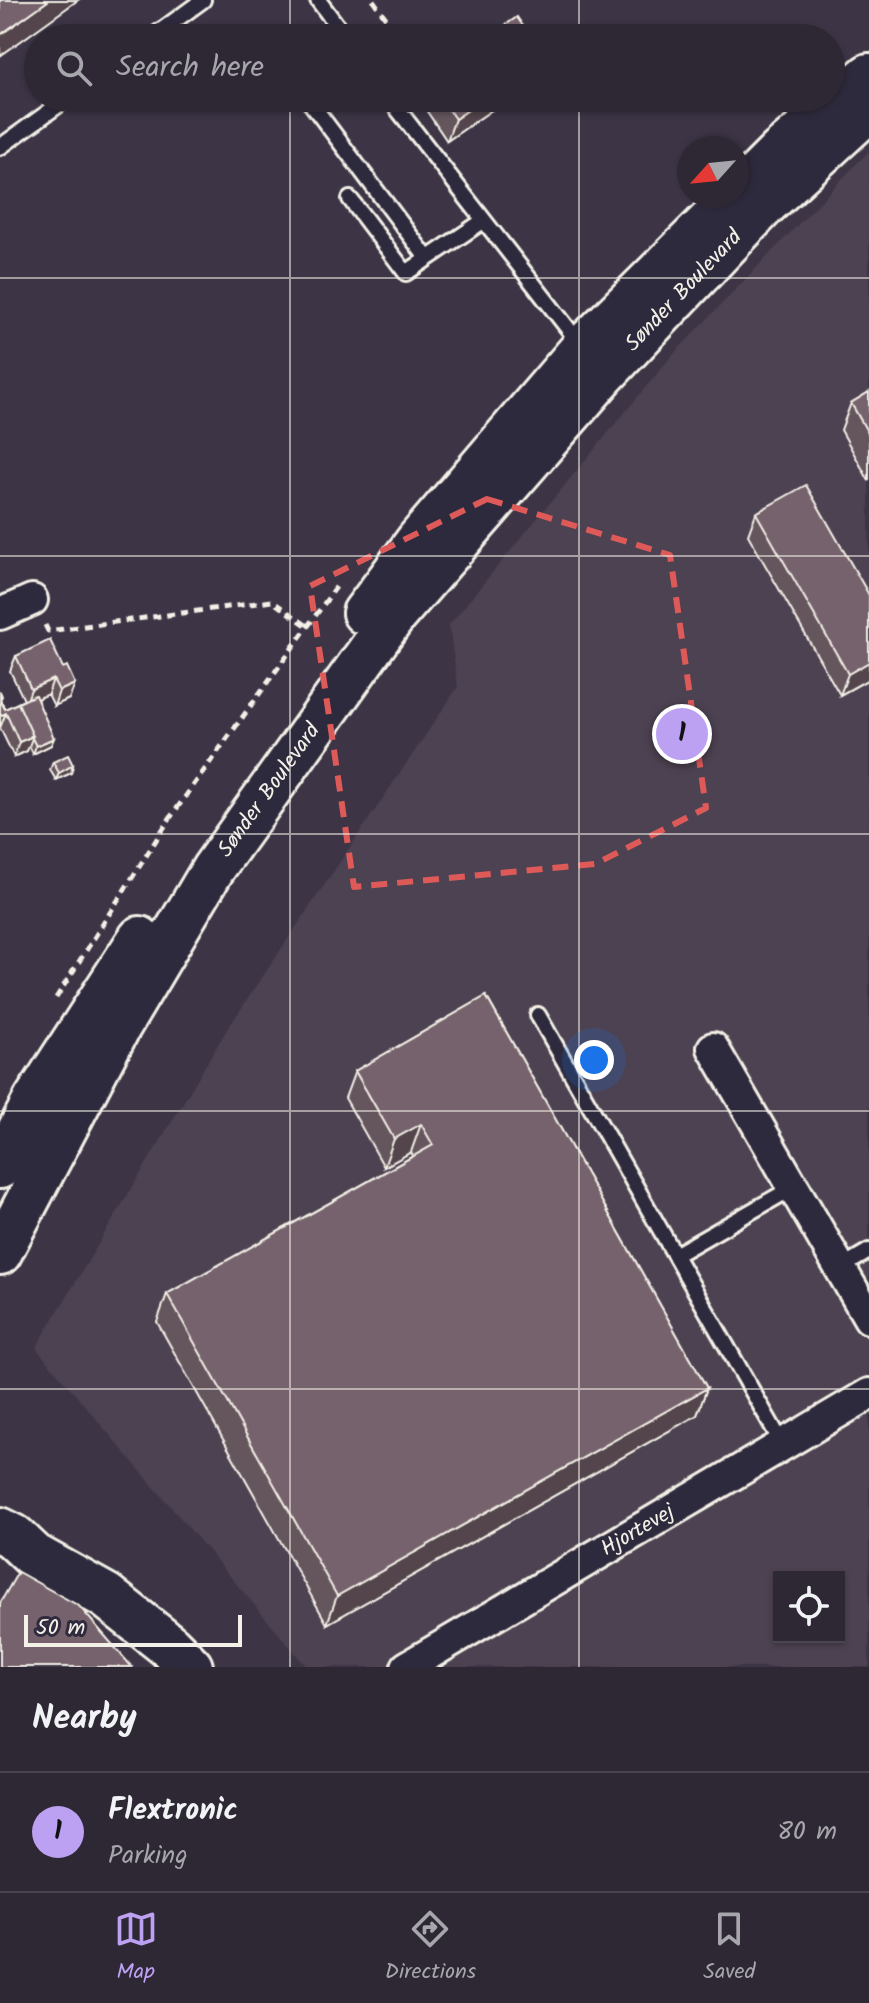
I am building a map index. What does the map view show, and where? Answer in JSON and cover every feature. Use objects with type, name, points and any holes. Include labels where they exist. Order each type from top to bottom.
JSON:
[{"type":"main road","name":"Sønder Boulevard","points":[[845,96],[869,75]]},
{"type":"main road","name":"Sønder Boulevard","points":[[0,1167],[35,1100],[245,776],[418,540],[593,361],[869,110]]},
{"type":"main road","name":"Sønder Boulevard","points":[[749,182],[826,112]]},
{"type":"main road","name":"Sønder Boulevard","points":[[0,1253],[119,1027],[213,869],[395,615],[593,361],[725,208]]},
{"type":"main road","points":[[0,1530],[14,1537],[17,1555],[106,1596],[169,1646],[190,1667]]},
{"type":"street","points":[[0,614],[32,600]]},
{"type":"street","points":[[713,1048],[869,1318]]},
{"type":"street","name":"Hjortevej","points":[[407,1667],[869,1394]]},
{"type":"lane","points":[[170,24],[203,0]]},
{"type":"lane","points":[[318,0],[336,24]]},
{"type":"lane","points":[[0,147],[49,112]]},
{"type":"lane","points":[[318,112],[427,258]]},
{"type":"lane","points":[[399,112],[593,361]]},
{"type":"lane","points":[[350,199],[406,273],[483,221]]},
{"type":"lane","points":[[538,1015],[783,1445]]},
{"type":"lane","points":[[675,1255],[794,1187]]},
{"type":"lane","points":[[840,1268],[869,1251]]},
{"type":"path","points":[[373,0],[390,24]]},
{"type":"path","points":[[50,1007],[170,818],[306,625],[343,578]]},
{"type":"path","points":[[32,600],[48,631],[272,601],[306,625]]},
{"type":"highlighted area","points":[[487,499],[670,555],[706,808],[595,864],[354,887],[310,586]]},
{"type":"shaded area","points":[[869,151],[869,1667],[307,1667],[36,1348],[226,1031],[458,687],[449,625],[670,358]]},
{"type":"building","points":[[0,0],[49,0],[0,35]]},
{"type":"building","points":[[517,17],[522,24],[507,24]]},
{"type":"building","points":[[450,112],[465,112],[455,119]]},
{"type":"building","points":[[869,392],[869,435],[851,403]]},
{"type":"building","points":[[806,485],[869,595],[869,662],[848,674],[756,513]]},
{"type":"building","points":[[50,640],[63,668],[67,666],[75,684],[59,691],[53,679],[31,689],[16,656]]},
{"type":"building","points":[[35,695],[54,738],[36,746],[18,703]]},
{"type":"building","points":[[0,700],[5,709],[18,703],[33,736],[19,742],[6,713],[0,716]]},
{"type":"building","points":[[68,755],[73,765],[59,773],[53,762]]},
{"type":"building","points":[[486,996],[707,1388],[337,1596],[167,1294],[433,1145],[421,1124],[394,1139],[355,1071]]},
{"type":"building","points":[[18,1572],[79,1606],[132,1667],[0,1667],[0,1603]]},
{"type":"place","name":"Flextronic","points":[[682,734]]}]
